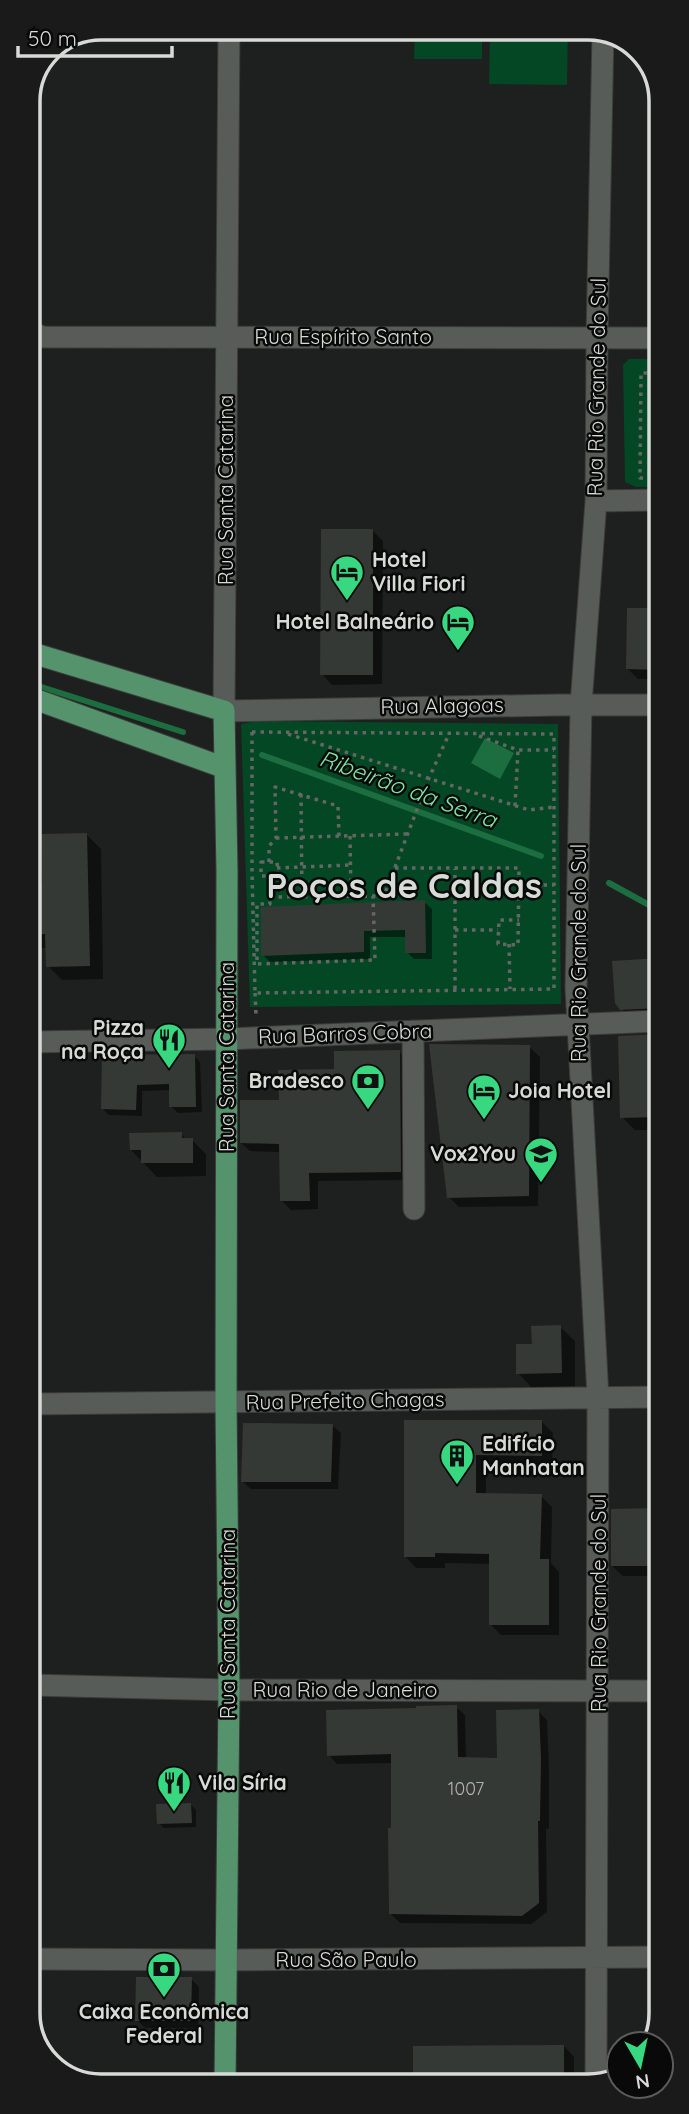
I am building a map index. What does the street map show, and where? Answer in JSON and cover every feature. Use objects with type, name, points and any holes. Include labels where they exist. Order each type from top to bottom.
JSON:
[{"type":"main road","points":[[40,655],[225,711]]},
{"type":"main road","points":[[40,701],[225,768]]},
{"type":"main road","name":"Rua Santa Catarina","points":[[225,711],[229,1689],[225,2074]]},
{"type":"street","name":"Rua Santa Catarina","points":[[225,711],[229,40]]},
{"type":"street","name":"Rua Rio Grande do Sul","points":[[596,2073],[598,1397],[576,988],[581,705],[596,501],[603,42]]},
{"type":"street","name":"Rua Espírito Santo","points":[[40,336],[649,338]]},
{"type":"street","points":[[596,501],[649,500]]},
{"type":"street","name":"Rua Alagoas","points":[[225,711],[649,705]]},
{"type":"street","name":"Rua Barros Cobra","points":[[40,1042],[227,1039],[649,1022]]},
{"type":"street","points":[[413,1031],[414,1209]]},
{"type":"street","name":"Rua Prefeito Chagas","points":[[40,1404],[649,1397]]},
{"type":"street","name":"Rua Rio de Janeiro","points":[[40,1685],[649,1691]]},
{"type":"street","name":"Rua São Paulo","points":[[40,1959],[649,1957]]},
{"type":"path","points":[[640,478],[642,373],[649,373]]},
{"type":"path","points":[[255,993],[554,989],[554,734],[252,732],[251,872],[255,993],[256,1015]]},
{"type":"path","points":[[282,732],[529,810],[554,807]]},
{"type":"path","points":[[270,897],[384,896],[429,778],[449,734]]},
{"type":"path","points":[[473,734],[518,750],[554,750]]},
{"type":"path","points":[[515,806],[518,750]]},
{"type":"path","points":[[269,862],[270,846],[276,838],[275,787],[338,806],[339,836]]},
{"type":"path","points":[[301,794],[303,897]]},
{"type":"path","points":[[276,838],[407,834]]},
{"type":"path","points":[[350,836],[351,897]]},
{"type":"path","points":[[261,862],[278,862],[277,868],[278,876],[261,876],[261,862]]},
{"type":"path","points":[[277,868],[351,865]]},
{"type":"path","points":[[394,869],[519,868],[518,885],[519,920],[518,944],[498,944],[499,920],[519,920]]},
{"type":"path","points":[[455,869],[455,989]]},
{"type":"path","points":[[251,872],[261,870]]},
{"type":"path","points":[[269,876],[270,904],[257,904],[257,964],[375,960],[373,896]]},
{"type":"path","points":[[518,885],[554,885]]},
{"type":"path","points":[[455,930],[498,930]]},
{"type":"path","points":[[509,944],[510,989]]},
{"type":"shaded area","points":[[415,40],[482,40],[482,59],[414,59]]},
{"type":"shaded area","points":[[490,40],[568,40],[567,85],[489,84]]},
{"type":"shaded area","points":[[629,359],[649,359],[649,487],[636,487],[625,482],[623,365]]},
{"type":"shaded area","points":[[257,721],[558,724],[561,1004],[250,1007],[241,724]]},
{"type":"shaded area","points":[[485,738],[514,753],[500,779],[471,763]]},
{"type":"building","name":"Hotel Villa Fiori","points":[[321,529],[373,529],[373,675],[320,675]]},
{"type":"building","points":[[627,608],[649,608],[649,670],[626,669]]},
{"type":"building","points":[[87,833],[90,966],[46,967],[45,934],[40,934],[41,834]]},
{"type":"building","points":[[425,900],[426,953],[405,953],[405,930],[364,931],[364,952],[261,956],[261,907]]},
{"type":"building","points":[[649,959],[649,1009],[620,1010],[615,1003],[612,961]]},
{"type":"building","points":[[649,1035],[649,1117],[620,1118],[618,1036]]},
{"type":"building","name":"Joia Hotel","points":[[429,1044],[530,1045],[529,1196],[447,1198]]},
{"type":"building","points":[[400,1050],[401,1172],[309,1173],[310,1201],[280,1201],[279,1144],[240,1143],[240,1100],[279,1100],[278,1070],[334,1069],[334,1051]]},
{"type":"building","points":[[195,1054],[196,1107],[169,1107],[169,1084],[137,1085],[136,1110],[101,1109],[102,1055]]},
{"type":"building","points":[[182,1132],[182,1138],[193,1138],[193,1163],[141,1163],[141,1150],[130,1150],[129,1133]]},
{"type":"building","points":[[561,1325],[562,1373],[516,1374],[516,1344],[532,1344],[531,1326]]},
{"type":"building","points":[[404,1420],[542,1420],[542,1456],[476,1455],[476,1493],[542,1494],[540,1559],[549,1559],[549,1625],[489,1625],[489,1554],[435,1553],[435,1557],[404,1557]]},
{"type":"building","points":[[243,1423],[333,1424],[331,1482],[241,1482]]},
{"type":"building","points":[[649,1508],[649,1566],[611,1566],[611,1509]]},
{"type":"building","points":[[457,1705],[458,1757],[497,1758],[496,1710],[539,1709],[539,1903],[522,1916],[389,1914],[391,1754],[327,1756],[326,1710]]},
{"type":"building","name":"Vila Síria","points":[[191,1803],[192,1823],[157,1824],[156,1804]]},
{"type":"building","name":"Caixa Econômica Federal","points":[[136,1977],[192,1977],[191,2021],[135,2021]]},
{"type":"building","points":[[564,2045],[564,2074],[413,2074],[413,2046]]},
{"type":"waterway","name":"Ribeirão da Serra","points":[[40,686],[183,732]]},
{"type":"waterway","name":"Ribeirão da Serra","points":[[262,755],[541,856]]},
{"type":"waterway","name":"Ribeirão da Serra","points":[[609,883],[649,905]]},
{"type":"place","name":"Hotel Villa Fiori","points":[[347,602]]},
{"type":"place","name":"Hotel Balneário","points":[[458,652]]},
{"type":"place","name":"Pizza na Roça","points":[[169,1070]]},
{"type":"place","name":"Bradesco","points":[[368,1111]]},
{"type":"place","name":"Joia Hotel","points":[[484,1121]]},
{"type":"place","name":"Vox2You","points":[[541,1184]]},
{"type":"place","name":"Edifício Manhatan","points":[[457,1486]]},
{"type":"place","name":"Vila Síria","points":[[174,1813]]},
{"type":"place","name":"Caixa Econômica Federal","points":[[164,1999]]},
{"type":"district","name":"Poços de Caldas","points":[[404,886]]}]
